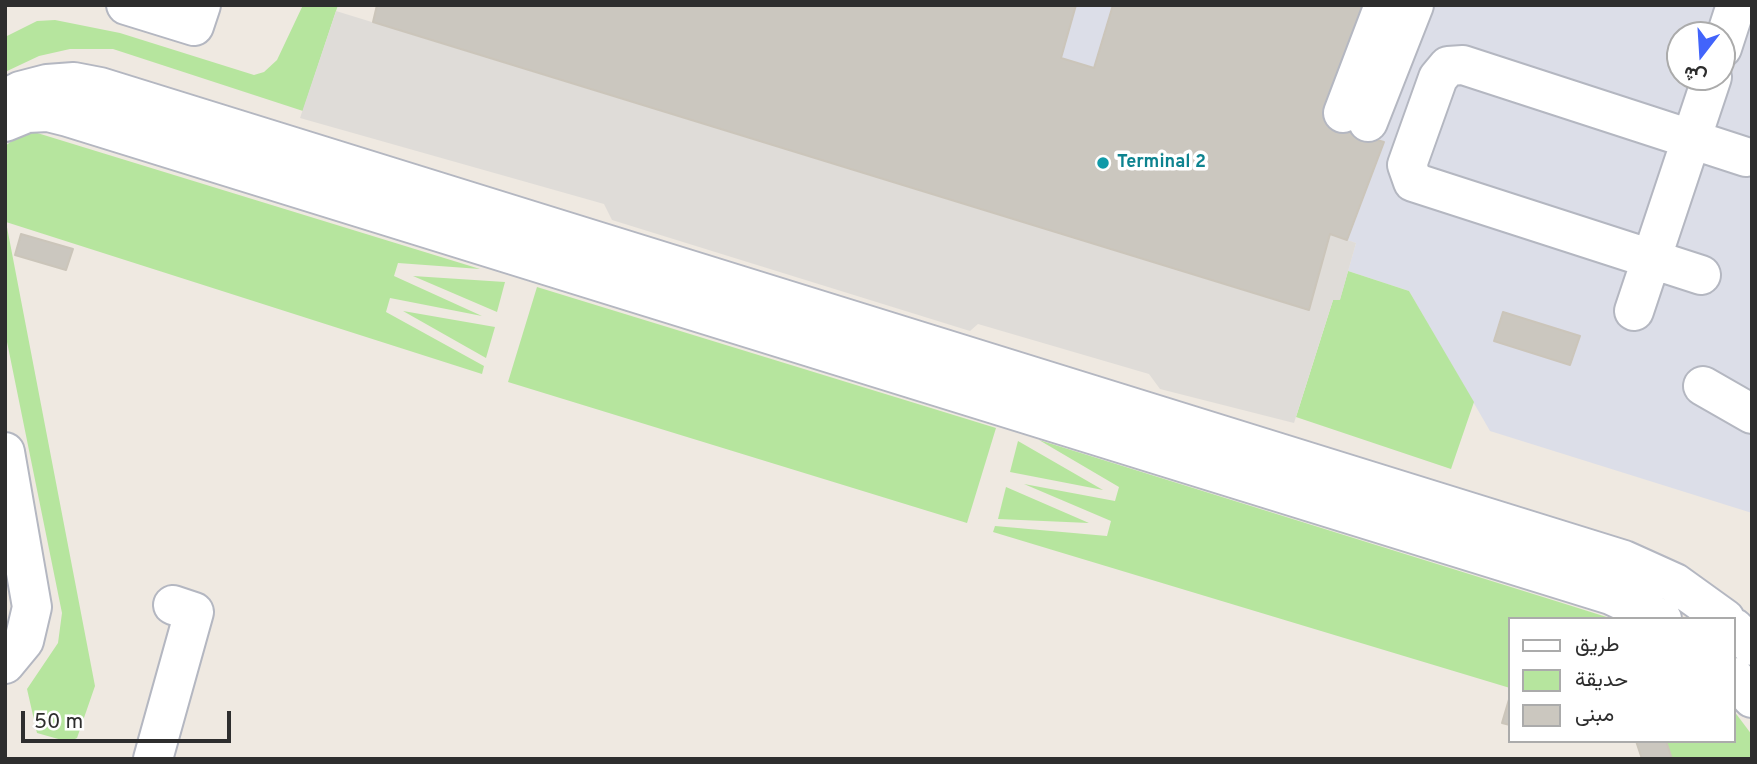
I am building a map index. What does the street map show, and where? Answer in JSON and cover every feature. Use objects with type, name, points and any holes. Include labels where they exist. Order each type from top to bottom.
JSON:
[{"type":"street","points":[[126,5],[194,26],[201,5]]},
{"type":"street","points":[[1384,5],[1355,117],[1414,5]]},
{"type":"street","points":[[1701,275],[1418,185],[1409,177],[1407,166],[1438,78],[1448,66],[1455,64],[1746,157]]},
{"type":"street","points":[[5,99],[20,91],[47,84],[74,82],[100,88],[1624,560],[1675,583],[1722,617]]},
{"type":"street","points":[[1634,311],[1707,91]]},
{"type":"street","points":[[5,122],[27,113],[68,117],[1598,591],[1657,617]]},
{"type":"street","points":[[1703,386],[1752,414]]},
{"type":"street","points":[[5,452],[32,607],[24,641],[5,664]]},
{"type":"street","points":[[5,535],[17,609],[5,642]]},
{"type":"street","points":[[153,759],[184,608]]},
{"type":"street","points":[[1736,630],[1752,646]]},
{"type":"street","points":[[1736,679],[1752,698]]},
{"type":"shaded area","points":[[377,5],[1752,5],[1752,513],[1490,431],[1409,291],[1348,271],[1356,243],[1330,234],[1309,310],[373,22]]},
{"type":"shaded area","points":[[336,11],[1308,310],[1330,234],[1356,243],[1340,300],[1333,300],[1294,423],[1160,389],[1149,374],[978,324],[970,331],[612,220],[604,204],[300,118]]},
{"type":"green space","points":[[303,5],[338,5],[303,111],[113,49],[70,49],[39,56],[5,72],[5,37],[37,21],[55,20],[120,33],[254,75],[264,72],[277,60]]},
{"type":"green space","points":[[34,132],[480,269],[398,263],[394,276],[482,316],[390,298],[386,312],[484,366],[482,374],[6,222],[95,686],[77,738],[69,742],[37,733],[27,689],[58,643],[62,613],[5,332],[5,146],[19,136]]},
{"type":"green space","points":[[1348,271],[1409,291],[1474,402],[1451,469],[1296,417],[1333,300],[1340,299]]},
{"type":"green space","points":[[413,276],[505,282],[497,312]]},
{"type":"green space","points":[[537,287],[996,428],[967,523],[508,382]]},
{"type":"green space","points":[[403,311],[495,327],[486,358]]},
{"type":"green space","points":[[1039,440],[1607,617],[1508,617],[1508,687],[993,532],[995,526],[1107,536],[1111,521],[1024,484],[1115,501],[1119,487]]},
{"type":"green space","points":[[1018,441],[1103,490],[1010,472]]},
{"type":"green space","points":[[1006,487],[1089,523],[998,519]]},
{"type":"green space","points":[[1736,714],[1752,735],[1752,759],[1672,759],[1667,743],[1736,743]]},
{"type":"building","name":"Terminal 2","points":[[377,5],[1076,5],[1061,58],[1094,68],[1113,5],[1374,5],[1331,127],[1384,142],[1347,240],[1330,234],[1309,310],[373,22]]},
{"type":"building","points":[[21,234],[73,249],[66,270],[15,255]]},
{"type":"building","points":[[1503,312],[1580,336],[1570,365],[1494,341]]},
{"type":"building","points":[[1508,703],[1508,724],[1502,723]]},
{"type":"building","points":[[1637,743],[1667,743],[1672,759],[1642,759]]},
{"type":"place","name":"Terminal 2","points":[[1103,163]]}]
